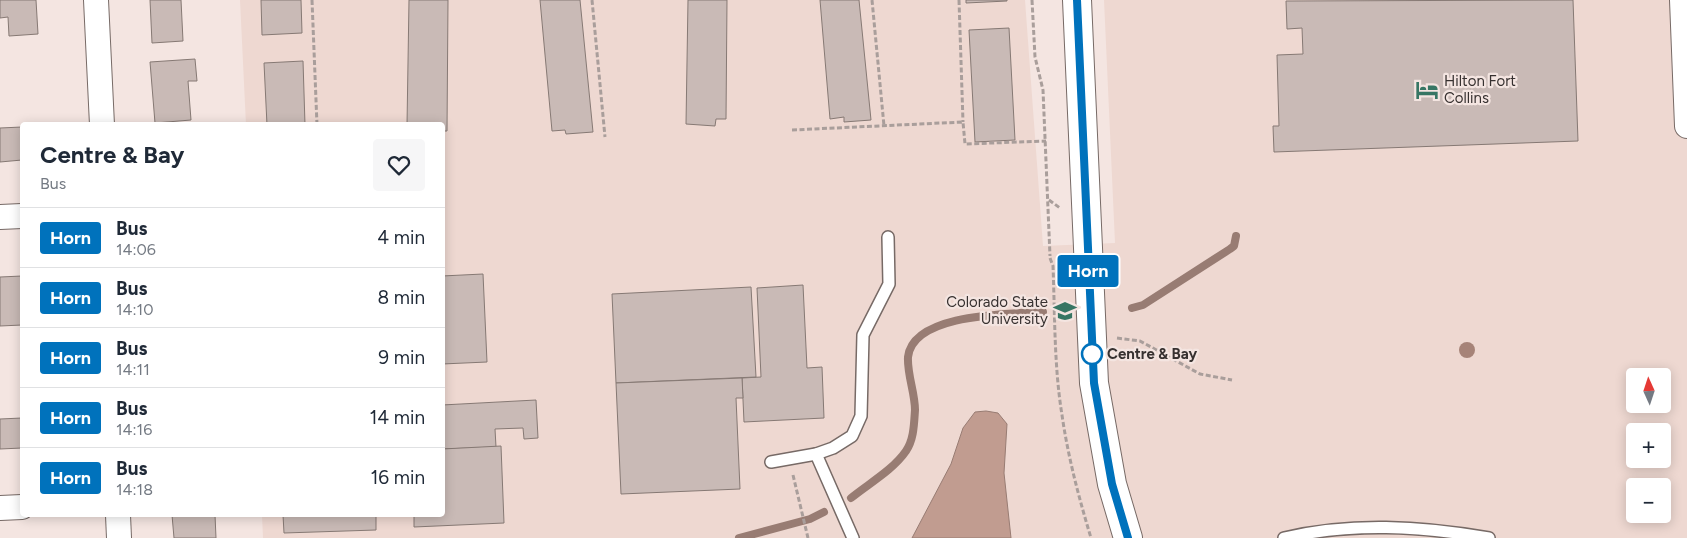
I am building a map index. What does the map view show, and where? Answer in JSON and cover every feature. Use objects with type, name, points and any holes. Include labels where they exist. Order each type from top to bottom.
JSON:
[{"type":"street","points":[[96,0],[102,122]]},
{"type":"street","points":[[1077,0],[1081,38],[1090,338],[1098,413],[1112,484],[1128,538]]},
{"type":"street","points":[[1682,0],[1687,126]]},
{"type":"street","points":[[0,216],[20,216]]},
{"type":"street","points":[[0,508],[20,506]]},
{"type":"street","points":[[118,517],[119,538]]},
{"type":"lane","points":[[771,462],[816,454],[833,448],[852,436],[861,416],[863,335],[889,284],[888,237]]},
{"type":"lane","points":[[816,454],[853,538]]},
{"type":"lane","points":[[1284,538],[1303,533],[1374,526],[1437,529],[1489,538]]},
{"type":"path","points":[[312,0],[317,122]]},
{"type":"path","points":[[592,0],[605,137]]},
{"type":"path","points":[[872,0],[884,126]]},
{"type":"path","points":[[959,0],[964,144],[1046,141]]},
{"type":"path","points":[[1032,0],[1035,57],[1044,90],[1050,257],[1053,266],[1057,367],[1062,414],[1072,468],[1091,538]]},
{"type":"path","points":[[792,130],[963,122]]},
{"type":"path","points":[[1125,338],[1140,341],[1200,374],[1232,380]]},
{"type":"path","points":[[789,460],[808,537]]},
{"type":"shaded area","name":"Colorado State University","points":[[240,0],[1025,0],[1043,246],[1115,243],[1104,0],[1687,0],[1687,538],[263,538],[262,517],[445,517],[445,122],[246,122]]},
{"type":"shaded area","points":[[975,412],[998,413],[1007,424],[1004,473],[1011,538],[912,538],[951,464],[963,428]]},
{"type":"building","points":[[0,0],[36,0],[38,34],[9,36],[8,17],[0,18]]},
{"type":"building","points":[[150,0],[181,0],[183,41],[152,43]]},
{"type":"building","points":[[261,0],[301,0],[302,33],[262,35]]},
{"type":"building","points":[[409,0],[448,0],[447,131],[445,131],[445,122],[407,122]]},
{"type":"building","points":[[540,0],[580,0],[593,132],[566,134],[565,130],[552,131]]},
{"type":"building","points":[[688,0],[727,0],[726,119],[716,119],[715,126],[686,124]]},
{"type":"building","points":[[820,0],[859,0],[871,120],[844,122],[844,117],[830,119]]},
{"type":"building","points":[[966,0],[1007,0],[1007,1],[966,3]]},
{"type":"building","name":"Hilton Fort Collins","points":[[1573,0],[1578,141],[1274,152],[1273,126],[1279,126],[1277,55],[1303,54],[1302,28],[1287,29],[1286,1]]},
{"type":"building","points":[[1009,28],[1015,140],[975,142],[969,30]]},
{"type":"building","points":[[195,59],[197,81],[188,81],[191,120],[155,122],[150,62]]},
{"type":"building","points":[[303,61],[305,122],[267,122],[264,63]]},
{"type":"building","points":[[20,127],[20,160],[0,162],[0,128]]},
{"type":"building","points":[[483,274],[487,362],[445,364],[445,276]]},
{"type":"building","points":[[20,276],[20,325],[0,326],[0,277]]},
{"type":"building","points":[[803,285],[807,368],[822,367],[824,418],[744,422],[742,378],[761,377],[757,288]]},
{"type":"building","points":[[751,287],[756,377],[616,383],[612,294]]},
{"type":"building","points":[[742,378],[743,398],[736,398],[740,489],[621,494],[616,383]]},
{"type":"building","points":[[536,400],[538,438],[524,439],[523,428],[495,429],[496,447],[445,449],[445,405]]},
{"type":"building","points":[[20,418],[20,448],[0,449],[0,419]]},
{"type":"building","points":[[501,446],[504,523],[414,527],[414,517],[445,517],[445,449]]},
{"type":"building","points":[[172,517],[215,517],[216,538],[174,538]]},
{"type":"building","points":[[283,517],[376,517],[376,530],[284,533]]},
{"type":"waterway","points":[[1132,308],[1143,305],[1230,249],[1234,246],[1236,236]]},
{"type":"waterway","points":[[851,498],[901,458],[911,442],[915,410],[908,357],[914,343],[926,332],[944,324],[987,316],[1043,312]]},
{"type":"waterway","points":[[739,538],[810,519],[824,512]]},
{"type":"bus line","name":"Horn","points":[[1077,0],[1081,38],[1090,338],[1094,383],[1112,484],[1128,538]]},
{"type":"place","name":"Hilton Fort Collins","points":[[1427,90]]},
{"type":"place","name":"Colorado State University","points":[[1065,311]]},
{"type":"place","name":"Centre & Bay","points":[[1092,354]]}]
